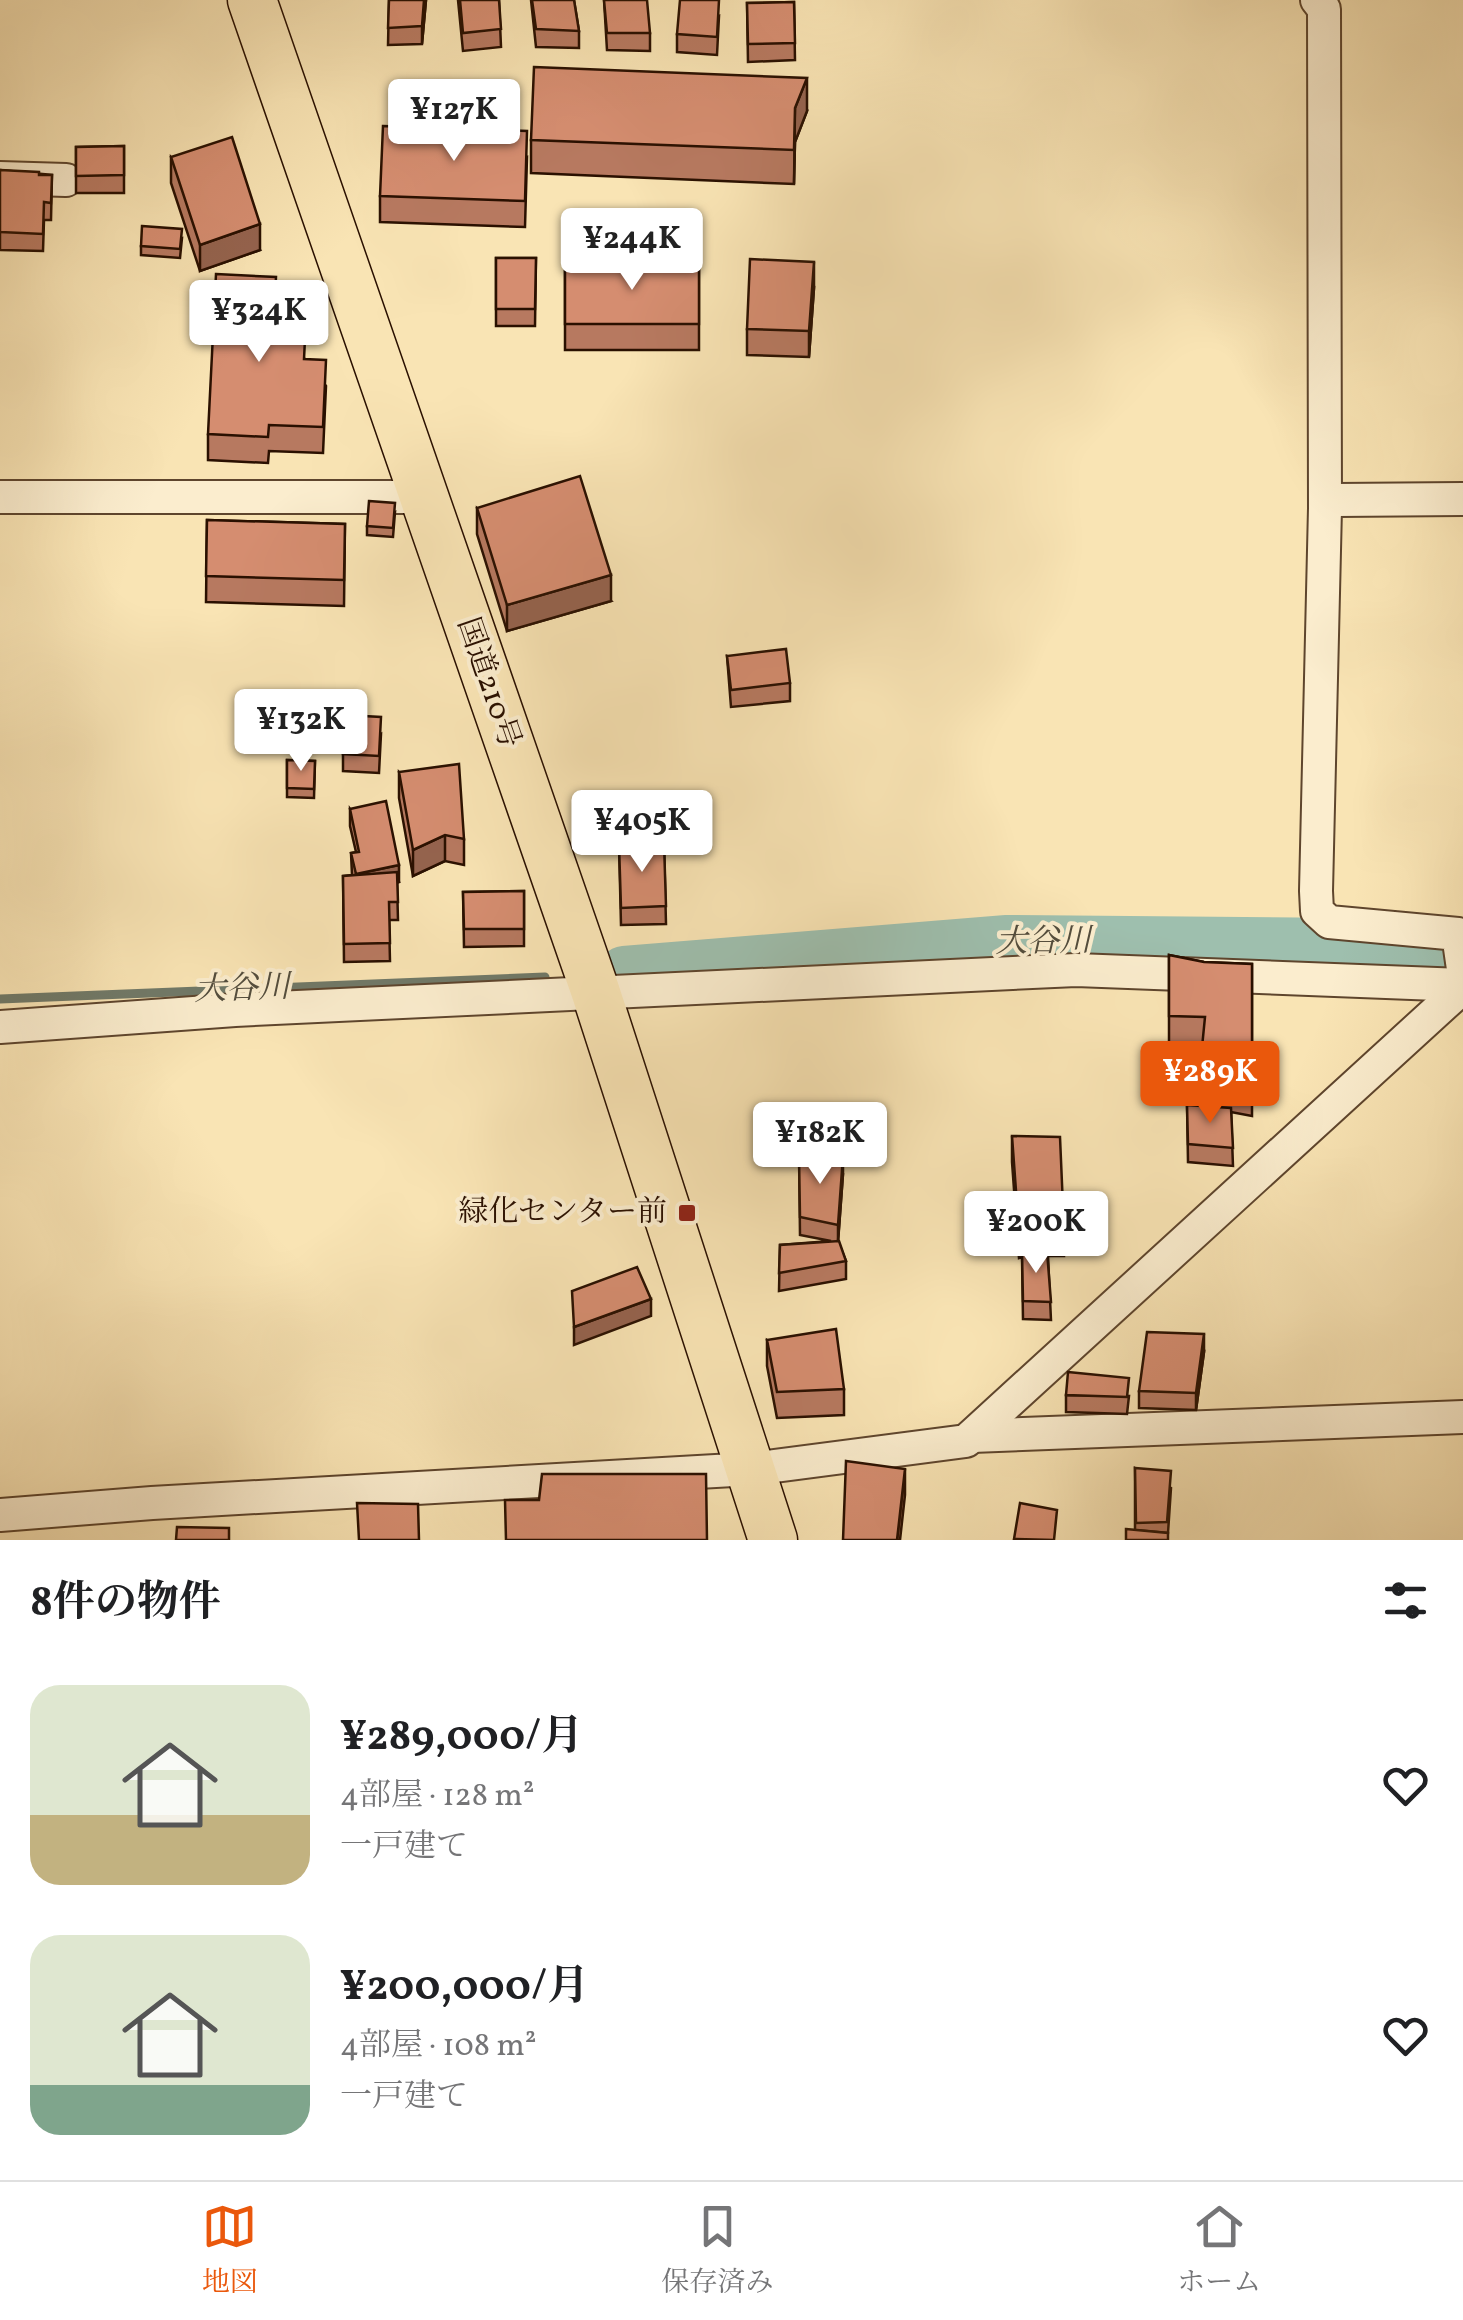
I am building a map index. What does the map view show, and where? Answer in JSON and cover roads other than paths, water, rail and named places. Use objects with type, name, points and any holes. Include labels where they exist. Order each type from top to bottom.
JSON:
[{"type":"highway","name":"国道210号","points":[[252,0],[596,993],[774,1540]]},
{"type":"street","points":[[1317,0],[1324,9],[1324,508],[1317,911],[1330,922],[1458,934],[1463,969]]},
{"type":"street","points":[[0,178],[66,180]]},
{"type":"street","points":[[0,498],[423,498]]},
{"type":"street","points":[[1324,508],[1336,500],[1463,499]]},
{"type":"street","points":[[0,1027],[235,1010],[1076,970],[1463,986]]},
{"type":"street","points":[[0,1514],[751,1469],[966,1441],[1463,986]]},
{"type":"street","points":[[972,1436],[1463,1417]]},
{"type":"waterway","name":"大谷川","points":[[624,972],[1007,941],[1463,945]]},
{"type":"waterway","name":"大谷川","points":[[0,999],[545,977]]},
{"type":"place","name":"緑化センター前","points":[[687,1213]]}]
